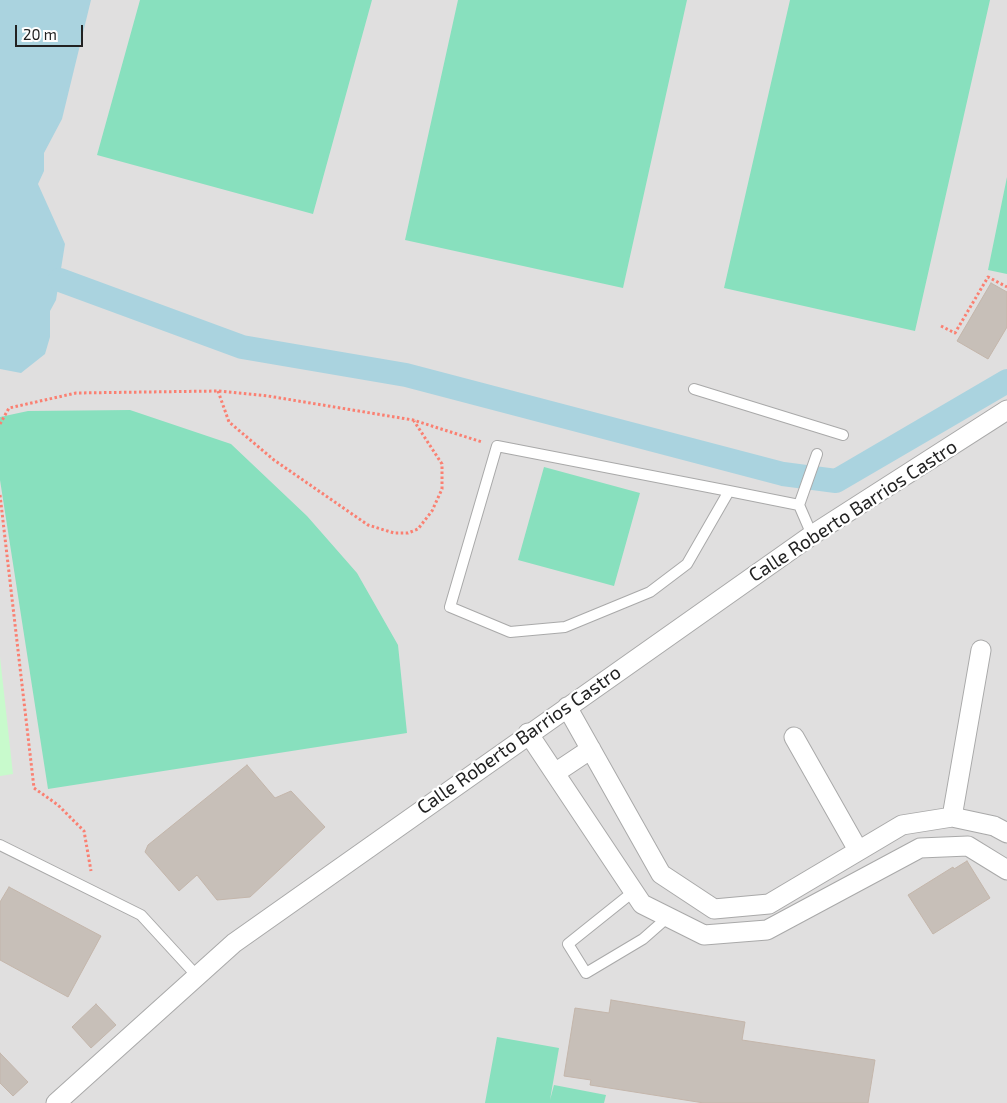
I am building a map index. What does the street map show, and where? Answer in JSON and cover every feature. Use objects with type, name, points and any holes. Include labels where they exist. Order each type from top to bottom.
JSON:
[{"type":"street","name":"Calle Roberto Barrios Castro","points":[[56,1103],[234,943],[528,733],[812,535],[1007,410]]},
{"type":"street","points":[[952,817],[981,650]]},
{"type":"street","points":[[567,707],[661,874],[714,909],[769,904],[902,825],[952,817],[994,826],[1007,833]]},
{"type":"street","points":[[528,733],[642,904],[704,935],[767,930],[920,848],[968,846],[1007,870]]},
{"type":"street","points":[[794,738],[858,850]]},
{"type":"street","points":[[555,774],[591,749]]},
{"type":"lane","points":[[694,390],[843,435]]},
{"type":"lane","points":[[729,492],[687,564],[650,592],[566,627],[510,632],[450,607],[497,446],[799,505]]},
{"type":"lane","points":[[812,535],[799,505],[803,489],[817,454]]},
{"type":"lane","points":[[0,845],[141,915],[198,976]]},
{"type":"lane","points":[[633,892],[568,944],[586,973],[644,939],[668,917]]},
{"type":"path","points":[[940,326],[955,333],[988,277],[1007,287]]},
{"type":"path","points":[[218,391],[219,400],[229,422],[274,460],[368,524],[394,533],[408,533],[418,529],[432,511],[442,488],[442,464],[414,420]]},
{"type":"path","points":[[0,424],[8,408],[76,393],[218,391],[268,396],[414,420],[497,446]]},
{"type":"path","points":[[0,495],[34,788],[58,805],[84,831],[95,892]]},
{"type":"shaded area","points":[[0,0],[1007,0],[1007,1103],[0,1103]]},
{"type":"green space","points":[[140,0],[372,0],[313,214],[97,155]]},
{"type":"green space","points":[[458,0],[687,0],[623,288],[405,240]]},
{"type":"green space","points":[[790,0],[990,0],[915,331],[724,288]]},
{"type":"green space","points":[[1007,177],[1007,274],[988,270]]},
{"type":"green space","points":[[130,410],[231,444],[307,516],[357,573],[398,645],[407,733],[48,789],[0,480],[0,417],[28,411]]},
{"type":"green space","points":[[544,467],[640,493],[614,586],[518,560]]},
{"type":"green space","points":[[0,657],[13,774],[0,776]]},
{"type":"green space","points":[[497,1037],[559,1048],[550,1100],[554,1085],[606,1095],[604,1103],[485,1103]]},
{"type":"water","points":[[0,0],[91,0],[62,119],[44,153],[44,171],[38,184],[65,244],[56,300],[50,311],[50,337],[45,354],[21,373],[0,369]]},
{"type":"building","points":[[991,283],[1007,292],[1007,327],[988,359],[957,341]]},
{"type":"building","points":[[247,765],[275,798],[291,791],[325,827],[250,897],[217,900],[197,875],[179,891],[145,852],[148,845]]},
{"type":"building","points":[[967,861],[990,898],[933,934],[908,895],[953,867],[954,869]]},
{"type":"building","points":[[9,887],[101,936],[68,997],[0,960],[0,902]]},
{"type":"building","points":[[611,1000],[745,1022],[742,1040],[875,1060],[868,1103],[704,1103],[590,1085],[591,1080],[564,1076],[575,1008],[609,1013]]},
{"type":"building","points":[[96,1004],[116,1025],[91,1048],[72,1027]]},
{"type":"building","points":[[0,1053],[28,1082],[13,1096],[0,1083]]},
{"type":"waterway","points":[[60,280],[242,347],[406,375],[783,474],[836,481],[1007,381]]}]
